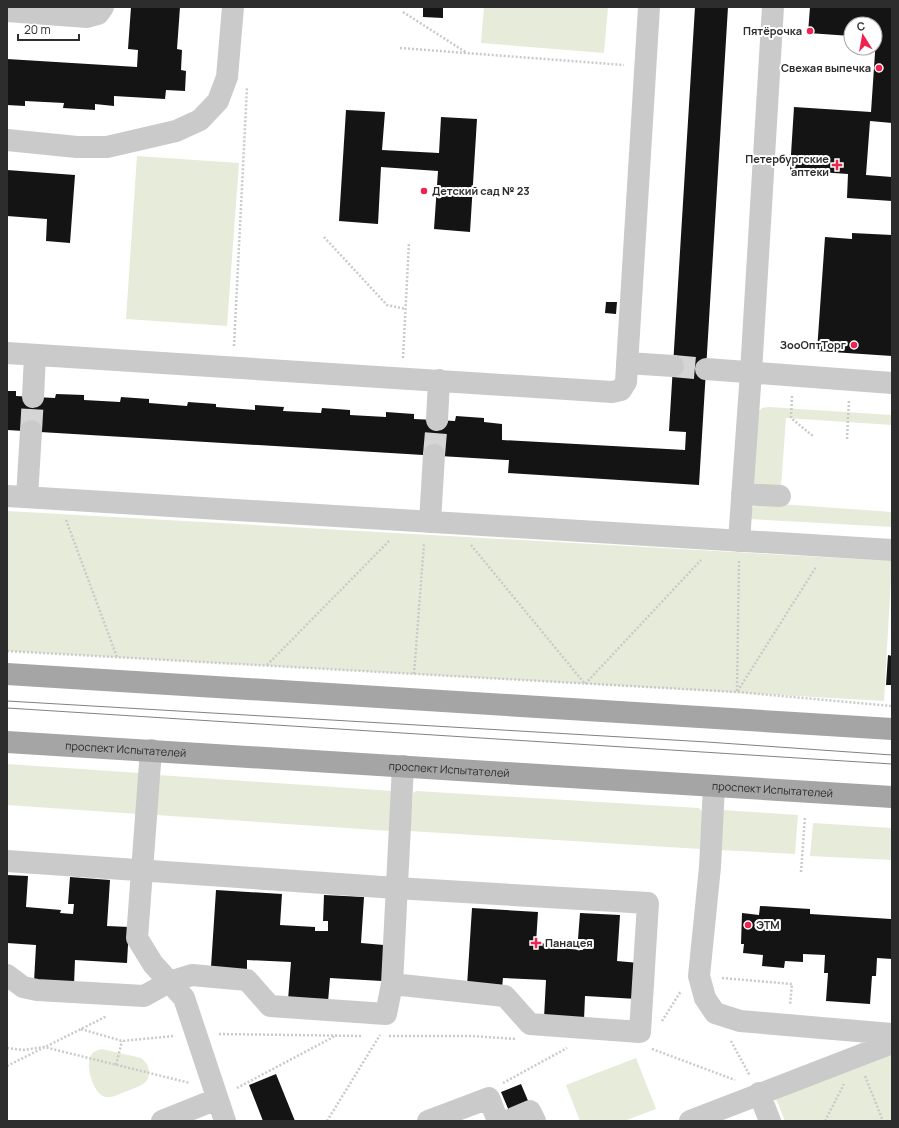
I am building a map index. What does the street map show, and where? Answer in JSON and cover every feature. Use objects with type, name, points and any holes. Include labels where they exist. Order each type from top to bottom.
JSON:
[{"type":"main road","points":[[7,674],[892,728]]},
{"type":"main road","name":"проспект Испытателей","points":[[7,742],[892,797]]},
{"type":"street","points":[[7,11],[87,17],[98,14],[103,7]]},
{"type":"street","points":[[7,140],[77,147],[107,147],[176,131],[200,120],[218,101],[227,77],[233,7]]},
{"type":"street","points":[[7,353],[612,392],[620,390],[626,382],[649,7]]},
{"type":"street","points":[[739,551],[774,7]]},
{"type":"street","points":[[33,397],[35,355]]},
{"type":"street","points":[[627,363],[673,366]]},
{"type":"street","points":[[706,369],[892,383]]},
{"type":"street","points":[[437,420],[439,380]]},
{"type":"street","points":[[31,431],[17,497],[427,532],[739,551],[892,550]]},
{"type":"street","points":[[427,532],[434,455]]},
{"type":"street","points":[[742,494],[780,496]]},
{"type":"street","points":[[151,750],[137,938],[153,964],[184,998],[225,1121]]},
{"type":"street","points":[[7,975],[23,987],[37,990],[144,996],[169,982],[192,976],[247,980],[270,1006],[386,1014],[392,984],[403,766]]},
{"type":"street","points":[[714,786],[710,867],[699,976],[705,998],[715,1013],[740,1021],[892,1034]]},
{"type":"street","points":[[7,861],[396,888],[648,903],[640,1032],[530,1024],[506,996],[392,984]]},
{"type":"street","points":[[690,1121],[758,1091],[857,1057],[892,1043]]},
{"type":"street","points":[[758,1091],[770,1121]]},
{"type":"street","points":[[162,1121],[216,1094]]},
{"type":"street","points":[[428,1121],[489,1098],[498,1121]]},
{"type":"street","points":[[507,1121],[530,1111],[534,1121]]},
{"type":"path","points":[[403,12],[467,53]]},
{"type":"path","points":[[400,48],[645,67]]},
{"type":"path","points":[[233,368],[247,85]]},
{"type":"path","points":[[324,237],[387,305],[406,309]]},
{"type":"path","points":[[402,378],[409,242]]},
{"type":"path","points":[[794,375],[791,418],[814,437]]},
{"type":"path","points":[[847,439],[851,380]]},
{"type":"path","points":[[64,514],[117,657]]},
{"type":"path","points":[[414,674],[427,532]]},
{"type":"path","points":[[266,665],[392,539]]},
{"type":"path","points":[[470,543],[585,684]]},
{"type":"path","points":[[737,692],[739,551]]},
{"type":"path","points":[[585,684],[705,557]]},
{"type":"path","points":[[737,692],[818,564]]},
{"type":"path","points":[[7,651],[737,692],[892,706]]},
{"type":"path","points":[[801,872],[805,817]]},
{"type":"path","points":[[658,1027],[690,977],[699,976],[792,984],[787,1026]]},
{"type":"path","points":[[715,1013],[758,1091]]},
{"type":"path","points":[[7,1066],[109,1014]]},
{"type":"path","points":[[327,1121],[380,1036],[386,1014]]},
{"type":"path","points":[[81,1029],[122,1041],[195,1034],[366,1036]]},
{"type":"path","points":[[7,1048],[23,1050],[44,1047],[116,1065],[216,1094],[337,1035]]},
{"type":"path","points":[[373,1036],[472,1036],[520,1040]]},
{"type":"path","points":[[116,1065],[122,1041]]},
{"type":"path","points":[[646,1046],[758,1091]]},
{"type":"path","points":[[489,1098],[500,1084],[568,1048]]},
{"type":"path","points":[[825,1121],[857,1057]]},
{"type":"path","points":[[857,1057],[883,1121]]},
{"type":"green space","points":[[484,7],[608,7],[604,53],[481,43]]},
{"type":"green space","points":[[137,156],[239,163],[227,326],[126,319]]},
{"type":"green space","points":[[769,407],[892,415],[892,425],[786,418],[781,487],[758,485],[753,483],[757,413],[762,408]]},
{"type":"green space","points":[[766,503],[892,512],[892,527],[750,519],[751,511],[754,507]]},
{"type":"green space","points":[[7,511],[892,561],[884,701],[7,651]]},
{"type":"green space","points":[[7,764],[140,773],[138,814],[7,805]]},
{"type":"green space","points":[[158,775],[393,791],[390,831],[156,815]]},
{"type":"green space","points":[[416,791],[699,808],[702,811],[700,849],[410,831],[413,793]]},
{"type":"green space","points":[[723,810],[798,815],[795,854],[721,850]]},
{"type":"green space","points":[[813,823],[892,828],[892,860],[810,856]]},
{"type":"green space","points":[[102,1049],[141,1058],[148,1067],[148,1079],[139,1086],[114,1096],[106,1097],[101,1095],[97,1091],[91,1079],[89,1060],[91,1055]]},
{"type":"green space","points":[[892,1052],[892,1121],[785,1121],[776,1099]]},
{"type":"green space","points":[[636,1058],[656,1109],[624,1121],[580,1121],[566,1085]]},
{"type":"building","points":[[131,7],[180,7],[177,49],[182,50],[181,70],[186,71],[185,91],[166,90],[165,99],[114,96],[114,106],[95,104],[95,110],[63,108],[64,103],[25,101],[25,106],[7,105],[7,59],[137,67],[138,50],[128,49]]},
{"type":"building","points":[[423,7],[443,7],[443,18],[423,17]]},
{"type":"building","points":[[695,7],[728,7],[699,485],[508,473],[509,460],[7,430],[7,391],[16,391],[16,396],[55,398],[56,394],[84,395],[84,400],[120,402],[121,397],[149,399],[149,403],[187,406],[188,402],[216,404],[216,407],[255,410],[255,405],[284,407],[283,411],[321,413],[322,408],[350,410],[350,415],[386,417],[386,412],[414,414],[414,419],[455,421],[456,416],[484,418],[484,422],[502,424],[502,440],[685,450],[686,432],[669,431]]},
{"type":"building","points":[[810,7],[892,7],[892,123],[870,121],[866,175],[892,177],[892,201],[847,198],[848,174],[790,170],[794,107],[871,112],[875,56],[883,56],[883,16],[843,16],[843,35],[808,33]]},
{"type":"building","points":[[346,110],[385,112],[382,150],[439,153],[441,117],[477,119],[470,232],[434,229],[438,171],[381,167],[378,224],[339,221]]},
{"type":"building","points":[[7,170],[75,175],[70,243],[46,241],[47,219],[7,216]]},
{"type":"building","points":[[852,233],[892,235],[892,356],[817,351],[825,237],[852,239]]},
{"type":"building","points":[[606,302],[617,302],[616,314],[605,313]]},
{"type":"building","points":[[888,655],[892,656],[892,685],[886,685]]},
{"type":"building","points":[[7,875],[28,876],[26,907],[61,910],[60,913],[73,914],[74,904],[68,904],[70,877],[110,880],[107,926],[129,927],[127,963],[75,960],[74,985],[34,982],[36,945],[7,943]]},
{"type":"building","points":[[216,890],[282,894],[280,925],[315,927],[315,931],[328,931],[328,921],[323,921],[324,895],[364,897],[361,943],[384,945],[382,981],[330,978],[328,1002],[288,1000],[291,962],[247,960],[247,970],[211,967]]},
{"type":"building","points":[[760,906],[810,909],[810,914],[891,919],[892,915],[892,959],[877,958],[876,976],[872,976],[870,1004],[826,1001],[828,973],[824,973],[825,955],[803,954],[803,962],[785,961],[784,968],[762,966],[763,955],[743,953],[744,944],[741,944],[742,913],[759,915]]},
{"type":"building","points":[[472,908],[538,912],[536,943],[571,945],[570,949],[583,950],[584,939],[578,939],[580,913],[620,915],[617,961],[639,963],[637,999],[585,996],[584,1020],[544,1018],[546,980],[503,978],[502,988],[467,986]]},
{"type":"building","points":[[276,1074],[295,1121],[263,1121],[249,1085]]},
{"type":"building","points":[[521,1084],[529,1103],[509,1111],[501,1092]]},
{"type":"tunnel","points":[[673,366],[706,369]]},
{"type":"tunnel","points":[[31,431],[33,397]]},
{"type":"tunnel","points":[[434,455],[437,420]]},
{"type":"tram line","points":[[7,701],[707,742],[892,755]]},
{"type":"tram line","points":[[7,708],[892,764]]},
{"type":"place","name":"Пятёрочка","points":[[810,31]]},
{"type":"place","name":"Свежая выпечка","points":[[879,68]]},
{"type":"place","name":"Петербургские аптеки","points":[[837,165]]},
{"type":"place","name":"Детский сад № 23","points":[[424,191]]},
{"type":"place","name":"ЗооОптТорг","points":[[854,345]]},
{"type":"place","name":"ЭТМ","points":[[748,925]]},
{"type":"place","name":"Панацея","points":[[536,943]]}]
